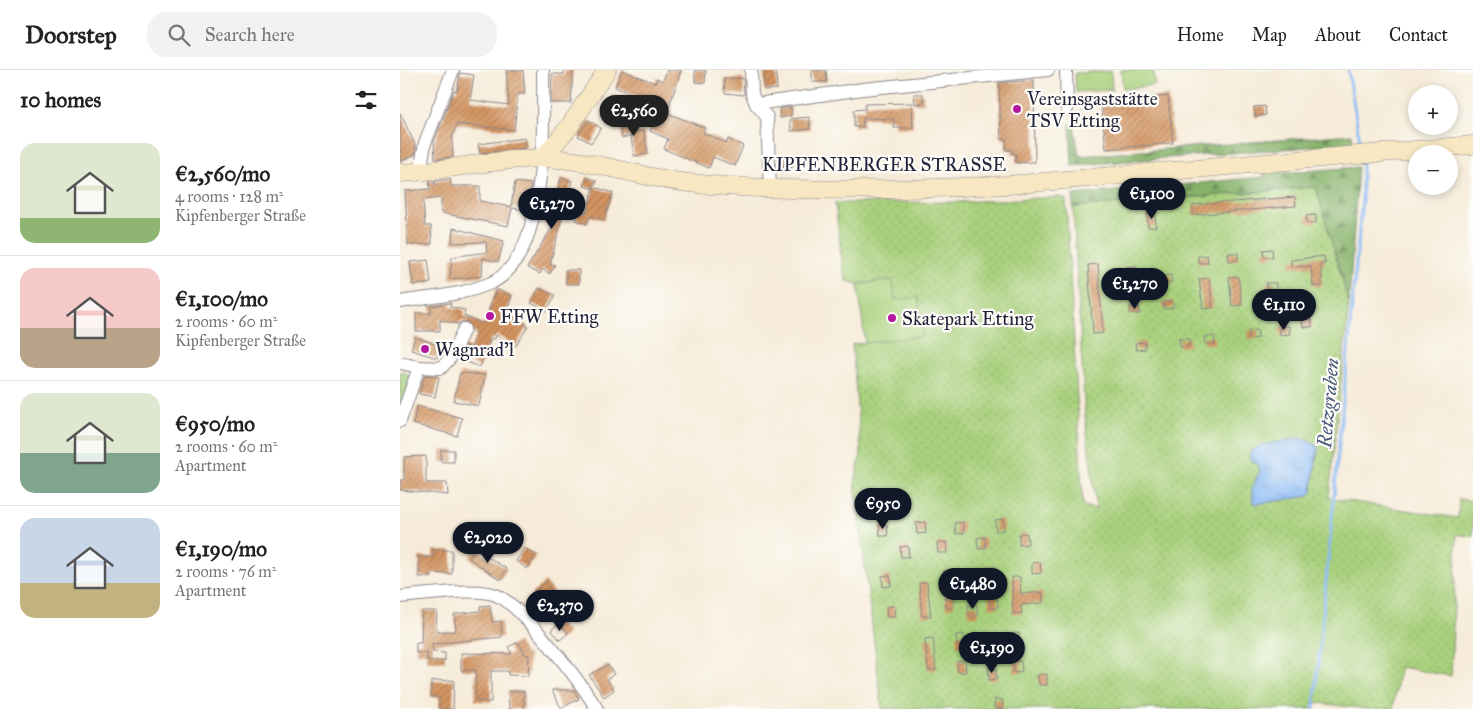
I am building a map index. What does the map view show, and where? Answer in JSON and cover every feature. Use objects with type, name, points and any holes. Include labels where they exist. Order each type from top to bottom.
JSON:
[{"type":"street","points":[[420,172],[424,143],[453,70]]},
{"type":"street","points":[[400,302],[479,287],[495,281],[507,272],[517,260],[526,240],[541,180],[543,158],[543,70]]},
{"type":"street","points":[[543,158],[568,127],[607,70]]},
{"type":"street","points":[[751,70],[752,94],[756,104],[767,117],[770,186]]},
{"type":"street","points":[[756,104],[863,89],[1048,70]]},
{"type":"street","points":[[1066,70],[1067,109]]},
{"type":"street","name":"KIPFENBERGER STRASSE","points":[[400,174],[543,158],[576,162],[687,183],[948,188],[1008,186],[1473,145]]},
{"type":"street","points":[[400,363],[419,367],[441,368],[451,357],[464,329]]},
{"type":"street","points":[[400,421],[419,367]]},
{"type":"street","points":[[400,597],[478,592],[496,595],[511,605],[558,655],[597,709]]},
{"type":"green space","points":[[1121,70],[1153,70],[1155,85],[1123,89]]},
{"type":"green space","points":[[1111,71],[1112,90],[1076,92],[1075,73]]},
{"type":"green space","points":[[1070,124],[1074,124],[1079,156],[1352,134],[1353,143],[1072,166]]},
{"type":"green space","points":[[1358,167],[1349,303],[1316,187],[1073,207],[1073,195],[1263,177],[1264,174]]},
{"type":"green space","points":[[1316,187],[1349,303],[1329,498],[1458,518],[1459,499],[1473,501],[1473,537],[1457,534],[1451,676],[1400,667],[1393,709],[1367,709],[1312,702],[1311,709],[882,709],[855,483],[861,453],[852,344],[865,343],[895,300],[892,280],[858,284],[846,281],[835,203],[960,202],[1060,197],[1066,199],[1083,506],[1096,509],[1085,416],[1073,207]],"holes":[[[1299,438],[1318,447],[1312,491],[1255,486],[1255,480],[1261,471],[1257,463],[1251,461],[1256,448]]]},
{"type":"green space","name":"Skatepark Etting","points":[[893,280],[895,300],[918,297],[923,336],[865,343],[858,284]]},
{"type":"green space","points":[[400,372],[405,372],[411,379],[400,414]]},
{"type":"water","points":[[1300,438],[1318,447],[1312,491],[1309,496],[1256,504],[1253,502],[1252,489],[1260,471],[1257,463],[1250,459],[1250,452],[1261,445]]},
{"type":"building","points":[[506,70],[523,70],[525,94],[518,94],[514,130],[457,124],[452,138],[453,157],[435,159],[434,142],[454,90],[457,91],[460,73],[474,75],[470,100],[509,105]]},
{"type":"building","points":[[564,70],[573,70],[571,103],[551,103],[552,74],[564,74]]},
{"type":"building","points":[[622,70],[655,83],[657,78],[663,81],[667,70],[681,70],[667,113],[705,128],[703,133],[727,143],[728,139],[743,146],[735,166],[713,157],[709,168],[664,149],[668,139],[650,131],[660,106],[615,87]]},
{"type":"building","points":[[695,70],[706,70],[705,83],[695,82]]},
{"type":"building","points":[[764,70],[776,70],[777,89],[764,90]]},
{"type":"building","points":[[812,70],[826,70],[827,82],[812,82]]},
{"type":"building","points":[[743,78],[744,95],[725,93],[724,79]]},
{"type":"building","name":"Vereinsgaststätte TSV Etting","points":[[1034,80],[1035,162],[1016,163],[1016,154],[1012,154],[1012,150],[1006,150],[1006,139],[1001,139],[999,83]]},
{"type":"building","points":[[914,94],[923,94],[924,103],[915,104]]},
{"type":"building","points":[[1168,96],[1173,143],[1106,149],[1101,102]]},
{"type":"building","points":[[912,103],[913,128],[894,128],[894,119],[863,118],[863,127],[854,127],[854,110],[865,109],[865,104]]},
{"type":"building","points":[[1265,106],[1266,115],[1255,117],[1254,107]]},
{"type":"building","points":[[791,107],[791,116],[780,118],[779,109]]},
{"type":"building","points":[[400,113],[416,146],[415,154],[400,162]]},
{"type":"building","points":[[809,117],[810,129],[791,131],[790,119]]},
{"type":"building","points":[[633,119],[634,132],[644,131],[648,154],[634,156],[631,136],[622,138],[619,121]]},
{"type":"building","points":[[588,120],[601,128],[591,143],[578,136]]},
{"type":"building","points":[[525,138],[526,148],[480,153],[478,144]]},
{"type":"building","points":[[792,158],[793,167],[783,169],[782,160]]},
{"type":"building","points":[[587,177],[597,181],[593,189],[584,186]]},
{"type":"building","points":[[561,178],[572,181],[550,264],[555,265],[550,274],[542,269],[540,274],[527,268],[556,221],[545,218],[549,206],[553,207]]},
{"type":"building","points":[[450,179],[451,186],[480,186],[480,201],[511,207],[515,182],[531,184],[526,210],[512,208],[508,226],[441,213],[441,198],[423,200],[425,226],[431,226],[432,244],[408,245],[405,191],[430,189],[429,181],[433,181],[436,186],[435,181]]},
{"type":"building","points":[[594,187],[613,193],[604,220],[590,216],[587,224],[576,220],[580,210],[586,213]]},
{"type":"building","points":[[1295,197],[1296,206],[1193,215],[1193,205]]},
{"type":"building","points":[[1155,213],[1156,227],[1148,227],[1147,214]]},
{"type":"building","points":[[1316,215],[1316,223],[1307,223],[1306,216]]},
{"type":"building","points":[[453,228],[504,241],[498,262],[483,258],[482,276],[450,279],[452,257],[487,252],[486,242],[452,243]]},
{"type":"building","points":[[1272,249],[1273,257],[1264,257],[1263,250]]},
{"type":"building","points":[[1228,253],[1238,253],[1238,260],[1229,261]]},
{"type":"building","points":[[1207,255],[1208,263],[1198,263],[1198,256]]},
{"type":"building","points":[[1324,256],[1325,264],[1321,264],[1322,286],[1313,286],[1311,266],[1291,267],[1291,260]]},
{"type":"building","points":[[428,260],[431,283],[413,285],[410,262]]},
{"type":"building","points":[[1098,264],[1103,333],[1093,334],[1088,265]]},
{"type":"building","points":[[1136,266],[1138,291],[1128,292],[1126,267]]},
{"type":"building","points":[[566,270],[579,270],[579,284],[566,284]]},
{"type":"building","points":[[1171,275],[1172,282],[1162,283],[1162,276]]},
{"type":"building","points":[[1238,276],[1242,305],[1232,306],[1229,277]]},
{"type":"building","points":[[1209,278],[1213,308],[1203,309],[1199,279]]},
{"type":"building","points":[[1266,283],[1276,283],[1276,290],[1267,291]]},
{"type":"building","points":[[539,288],[555,295],[547,311],[531,303]]},
{"type":"building","points":[[496,289],[512,296],[506,313],[528,326],[516,346],[496,335],[495,339],[491,338],[480,367],[459,359],[465,346],[471,348],[477,333],[472,331],[468,322],[463,321],[458,324],[440,320],[440,331],[416,331],[416,313],[431,313],[431,306],[451,303],[450,307],[465,310],[464,316],[484,324]]},
{"type":"building","points":[[1173,301],[1173,308],[1164,309],[1163,302]]},
{"type":"building","points":[[1139,306],[1140,314],[1130,314],[1130,307]]},
{"type":"building","points":[[1312,319],[1312,327],[1303,327],[1302,320]]},
{"type":"building","points":[[1289,326],[1290,334],[1280,335],[1279,327]]},
{"type":"building","points":[[1258,330],[1258,338],[1249,339],[1248,331]]},
{"type":"building","points":[[1214,336],[1215,344],[1205,344],[1204,337]]},
{"type":"building","points":[[415,337],[441,346],[437,358],[411,350]]},
{"type":"building","points":[[1179,339],[1189,339],[1189,346],[1180,347]]},
{"type":"building","points":[[1145,342],[1145,349],[1136,350],[1135,343]]},
{"type":"building","points":[[460,373],[485,375],[479,406],[454,401]]},
{"type":"building","points":[[425,375],[439,377],[435,397],[419,394]]},
{"type":"building","points":[[417,406],[462,418],[457,436],[413,424]]},
{"type":"building","points":[[441,450],[454,450],[454,462],[441,462]]},
{"type":"building","points":[[426,456],[426,483],[447,483],[448,495],[400,490],[400,480],[404,480],[404,457]]},
{"type":"building","points":[[1003,519],[1004,530],[996,531],[995,520]]},
{"type":"building","points":[[925,522],[926,533],[917,534],[916,523]]},
{"type":"building","points":[[963,522],[964,533],[956,534],[955,523]]},
{"type":"building","points":[[879,525],[887,525],[888,536],[880,536]]},
{"type":"building","points":[[1027,533],[1028,544],[1019,545],[1019,534]]},
{"type":"building","points":[[985,537],[986,548],[978,549],[977,538]]},
{"type":"building","points":[[946,542],[947,553],[938,553],[937,543]]},
{"type":"building","points":[[908,546],[909,557],[901,557],[900,547]]},
{"type":"building","points":[[524,548],[536,555],[527,569],[516,561]]},
{"type":"building","points":[[475,549],[507,569],[500,580],[469,558]]},
{"type":"building","points":[[433,550],[452,550],[452,574],[432,573],[432,577],[419,577],[419,557],[433,557]]},
{"type":"building","points":[[1040,562],[1041,573],[1032,574],[1032,563]]},
{"type":"building","points":[[987,567],[996,567],[997,577],[988,578]]},
{"type":"building","points":[[951,570],[952,581],[943,582],[943,571]]},
{"type":"building","points":[[890,575],[891,586],[883,587],[882,576]]},
{"type":"building","points":[[1012,577],[1020,577],[1021,594],[1042,592],[1043,603],[1021,605],[1022,613],[1013,614]]},
{"type":"building","points":[[974,578],[975,589],[967,589],[966,579]]},
{"type":"building","points":[[545,582],[561,602],[547,613],[531,594]]},
{"type":"building","points":[[927,582],[931,616],[922,616],[919,583]]},
{"type":"building","points":[[953,596],[954,607],[946,608],[945,597]]},
{"type":"building","points":[[997,596],[998,607],[990,608],[989,597]]},
{"type":"building","points":[[490,605],[492,622],[501,621],[502,637],[432,644],[433,652],[445,653],[445,661],[427,661],[427,653],[416,653],[416,643],[421,643],[422,611],[437,611],[436,632],[456,631],[454,614],[480,611],[480,606]]},
{"type":"building","points":[[968,605],[977,605],[978,616],[969,616]]},
{"type":"building","points":[[894,606],[895,617],[887,617],[886,607]]},
{"type":"building","points":[[559,623],[568,633],[560,640],[551,630]]},
{"type":"building","points":[[1019,633],[1019,644],[1011,644],[1010,634]]},
{"type":"building","points":[[964,634],[965,645],[957,646],[956,635]]},
{"type":"building","points":[[933,638],[936,670],[928,670],[925,639]]},
{"type":"building","points":[[993,641],[993,652],[985,652],[984,642]]},
{"type":"building","points":[[518,642],[525,654],[529,655],[528,676],[508,675],[508,671],[491,671],[491,702],[475,701],[476,670],[461,670],[461,653],[512,654],[508,647]]},
{"type":"building","points":[[957,661],[965,661],[966,672],[958,672]]},
{"type":"building","points":[[1021,661],[1022,672],[1014,673],[1013,662]]},
{"type":"building","points":[[608,665],[614,674],[607,679],[614,690],[604,697],[589,675]]},
{"type":"building","points":[[988,669],[996,669],[997,679],[989,680]]},
{"type":"building","points":[[1047,674],[1047,685],[1039,685],[1038,675]]},
{"type":"building","points":[[454,680],[453,709],[439,709],[439,697],[431,697],[431,681]]},
{"type":"building","points":[[552,690],[574,690],[579,699],[561,708]]},
{"type":"building","points":[[508,691],[524,691],[524,709],[509,709]]},
{"type":"building","points":[[995,699],[1003,700],[1002,709],[994,708]]},
{"type":"waterway","name":"Retzgraben","points":[[1348,70],[1361,148]]},
{"type":"waterway","name":"Retzgraben","points":[[1314,709],[1362,200],[1362,159]]},
{"type":"place","name":"Vereinsgaststätte TSV Etting","points":[[1017,109]]},
{"type":"place","name":"FFW Etting","points":[[490,316]]},
{"type":"place","name":"Skatepark Etting","points":[[892,318]]},
{"type":"place","name":"Wagnrad'l","points":[[425,349]]}]
